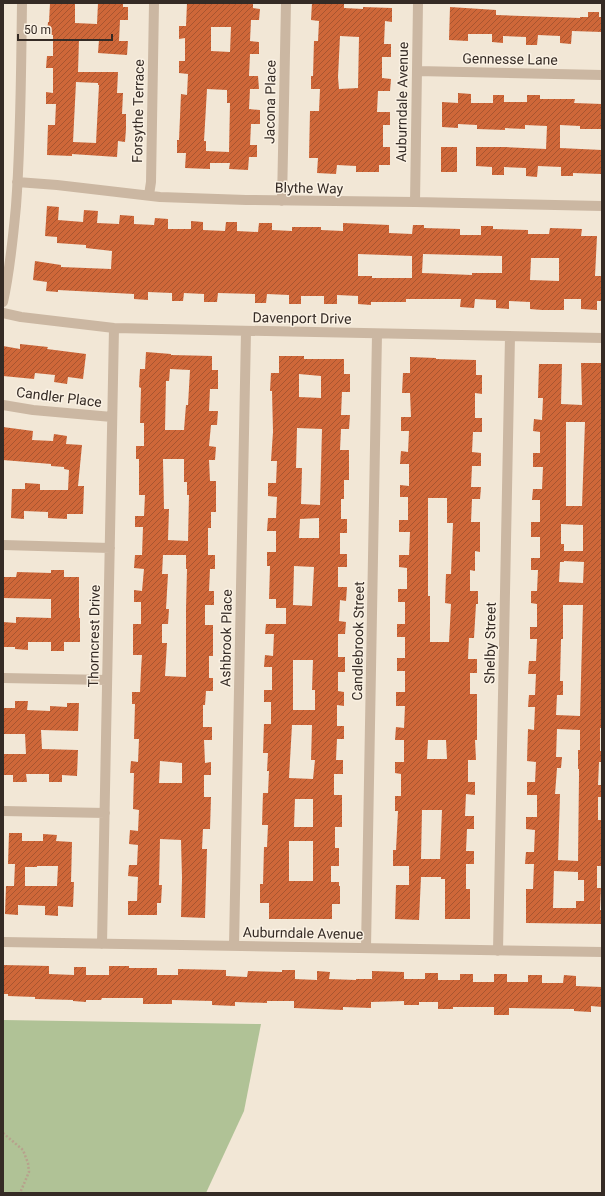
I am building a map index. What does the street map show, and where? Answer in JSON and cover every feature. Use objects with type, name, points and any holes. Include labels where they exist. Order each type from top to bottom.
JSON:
[{"type":"street","points":[[3,302],[11,256],[17,182],[22,3]]},
{"type":"street","name":"Forsythe Terrace","points":[[148,195],[151,182],[154,3]]},
{"type":"street","name":"Jacona Place","points":[[282,201],[286,3]]},
{"type":"street","name":"Auburndale Avenue","points":[[415,202],[418,3]]},
{"type":"street","name":"Gennesse Lane","points":[[417,71],[602,75]]},
{"type":"street","name":"Blythe Way","points":[[17,182],[71,186],[148,195],[282,201],[602,206]]},
{"type":"street","name":"Davenport Drive","points":[[3,313],[21,317],[114,328],[602,338]]},
{"type":"street","name":"Thorncrest Drive","points":[[102,944],[114,328]]},
{"type":"street","name":"Ashbrook Place","points":[[234,946],[246,331]]},
{"type":"street","name":"Candlebrook Street","points":[[366,948],[377,334]]},
{"type":"street","name":"Shelby Street","points":[[498,951],[510,336]]},
{"type":"street","name":"Candler Place","points":[[3,405],[33,410],[112,417]]},
{"type":"street","points":[[3,545],[110,548]]},
{"type":"street","points":[[3,678],[107,680]]},
{"type":"street","points":[[3,811],[105,813]]},
{"type":"street","name":"Auburndale Avenue","points":[[3,942],[602,952]]},
{"type":"path","points":[[3,1133],[23,1150],[28,1163],[29,1172],[20,1193]]},
{"type":"green space","points":[[3,1020],[261,1024],[244,1111],[206,1193],[3,1193]]},
{"type":"building","points":[[50,3],[75,3],[75,23],[97,24],[98,3],[123,3],[123,7],[128,7],[128,20],[120,20],[119,41],[128,41],[127,55],[98,53],[99,40],[79,39],[78,72],[118,72],[117,93],[123,93],[122,114],[126,114],[126,129],[125,142],[118,141],[117,157],[72,154],[72,156],[47,155],[48,125],[55,125],[56,104],[46,104],[46,92],[53,93],[53,68],[46,68],[47,56],[53,56],[53,35],[47,35]],"holes":[[[76,82],[98,83],[96,143],[73,142]]]},
{"type":"building","points":[[187,3],[253,3],[253,8],[260,9],[259,20],[251,20],[250,41],[259,42],[259,54],[250,54],[249,76],[258,76],[259,89],[250,89],[249,109],[260,110],[260,124],[251,124],[250,145],[257,145],[257,157],[249,157],[248,170],[229,169],[230,163],[210,163],[210,169],[185,168],[186,153],[177,153],[181,94],[187,95],[188,74],[179,73],[179,61],[185,61],[185,38],[179,39],[179,26],[186,26]],"holes":[[[211,27],[231,27],[230,52],[211,51]],[[207,89],[227,90],[227,103],[230,103],[229,152],[206,151],[206,141],[204,141]]]},
{"type":"building","points":[[312,3],[344,3],[344,8],[392,8],[392,22],[385,21],[384,44],[391,44],[391,57],[382,57],[382,78],[391,79],[390,91],[378,91],[377,112],[390,112],[390,125],[383,125],[383,147],[390,147],[390,165],[379,165],[379,172],[356,172],[356,166],[337,165],[336,174],[317,173],[318,158],[309,158],[310,111],[319,111],[320,89],[311,89],[314,41],[318,41],[319,21],[311,20]],"holes":[[[340,36],[359,37],[358,88],[339,89],[338,77]]]},
{"type":"building","points":[[450,7],[496,10],[496,15],[580,18],[588,17],[588,12],[599,12],[599,17],[602,17],[602,32],[572,31],[571,44],[560,43],[560,36],[538,35],[537,45],[526,45],[526,37],[503,36],[503,43],[492,42],[492,34],[468,34],[468,41],[449,40]]},
{"type":"building","points":[[458,93],[471,94],[471,103],[493,103],[493,95],[504,95],[504,102],[527,102],[527,95],[540,95],[540,99],[575,99],[574,103],[602,104],[602,129],[580,129],[580,126],[560,125],[560,148],[602,150],[602,174],[573,173],[573,176],[561,176],[561,167],[538,166],[537,177],[526,176],[526,168],[504,167],[504,175],[492,175],[492,167],[476,166],[476,147],[546,149],[547,126],[525,125],[525,129],[505,128],[505,130],[477,129],[477,125],[458,124],[458,128],[442,127],[442,102],[458,103]]},
{"type":"building","points":[[441,147],[457,147],[457,172],[441,172]]},
{"type":"building","points":[[47,206],[59,207],[58,220],[83,222],[84,210],[98,211],[97,223],[119,224],[120,215],[134,216],[134,224],[154,225],[155,218],[168,219],[168,229],[191,229],[191,221],[203,222],[203,230],[225,231],[226,222],[237,222],[237,231],[258,232],[259,223],[272,223],[272,230],[292,231],[292,227],[321,227],[321,230],[343,231],[343,223],[389,225],[389,233],[412,234],[413,225],[424,225],[424,228],[460,229],[460,235],[481,235],[481,226],[493,226],[493,229],[528,230],[528,234],[549,234],[550,228],[582,229],[581,236],[597,236],[595,276],[602,276],[602,301],[597,301],[597,310],[581,309],[581,299],[564,299],[564,310],[542,310],[530,309],[530,302],[509,301],[509,309],[496,308],[496,300],[475,299],[474,308],[460,307],[461,299],[406,299],[406,302],[371,302],[371,305],[358,304],[358,296],[337,295],[337,304],[324,304],[324,296],[301,296],[301,304],[289,304],[289,295],[267,294],[266,303],[255,303],[255,294],[218,293],[217,302],[204,302],[204,294],[184,293],[183,301],[172,301],[172,293],[148,292],[148,300],[134,299],[134,294],[58,290],[58,292],[46,291],[47,282],[33,280],[35,261],[61,265],[61,267],[111,269],[112,251],[86,248],[86,245],[57,243],[57,237],[45,236]],"holes":[[[358,254],[412,256],[412,278],[372,278],[372,276],[358,276]],[[423,254],[502,256],[502,273],[472,273],[472,275],[422,273]],[[531,258],[559,258],[559,281],[530,280]]]},
{"type":"building","points":[[20,344],[48,347],[47,349],[86,354],[83,379],[68,377],[67,384],[54,382],[55,375],[35,373],[34,379],[3,376],[3,346],[20,349]]},
{"type":"building","points":[[146,352],[171,355],[212,356],[212,370],[218,370],[218,389],[210,389],[209,411],[218,411],[217,425],[211,425],[209,446],[216,447],[215,460],[209,460],[210,481],[216,481],[216,512],[211,512],[211,528],[208,528],[208,555],[215,555],[215,569],[210,569],[209,591],[214,591],[214,605],[205,605],[205,625],[213,625],[213,656],[209,656],[209,678],[213,678],[213,691],[206,691],[205,705],[203,705],[203,727],[212,727],[212,740],[204,740],[205,763],[211,762],[211,775],[204,775],[204,797],[211,797],[210,829],[203,829],[202,849],[207,849],[205,918],[181,917],[181,840],[160,839],[159,885],[162,885],[161,903],[157,903],[157,915],[128,915],[128,901],[137,901],[138,877],[128,876],[129,865],[137,865],[138,845],[129,844],[130,830],[138,831],[139,810],[133,809],[134,773],[130,773],[131,761],[138,762],[139,739],[134,739],[135,704],[132,704],[132,692],[140,692],[142,655],[133,655],[133,624],[141,624],[141,602],[134,602],[134,590],[142,591],[144,569],[134,568],[135,555],[142,555],[143,527],[135,527],[135,516],[144,516],[145,495],[139,495],[139,459],[136,459],[136,446],[144,446],[144,423],[140,423],[141,388],[139,387],[140,369],[145,369]],"holes":[[[170,369],[190,370],[188,405],[186,405],[184,430],[165,430],[166,381],[169,381]],[[163,459],[184,459],[184,482],[187,482],[187,495],[189,495],[188,541],[168,540],[169,509],[164,509]],[[163,555],[186,555],[186,677],[165,676],[167,643],[162,643],[162,624],[168,624],[169,609],[166,609],[168,574],[162,574]],[[160,761],[182,763],[182,783],[159,783]]]},
{"type":"building","points":[[279,356],[304,356],[304,359],[344,359],[344,374],[350,374],[350,392],[342,392],[341,415],[350,415],[349,429],[341,429],[340,450],[349,450],[349,480],[344,480],[344,499],[341,499],[341,519],[347,519],[347,533],[340,533],[340,554],[347,554],[347,567],[338,567],[338,587],[347,587],[346,601],[340,600],[339,621],[346,622],[345,634],[338,634],[338,657],[345,657],[345,672],[338,672],[338,691],[344,692],[344,706],[337,705],[337,726],[344,726],[344,739],[337,739],[336,760],[343,760],[343,774],[334,774],[334,795],[342,795],[342,827],[335,827],[335,848],[339,848],[339,866],[331,866],[331,882],[339,882],[340,886],[340,904],[332,904],[332,919],[269,919],[269,903],[260,903],[260,884],[263,884],[264,847],[267,847],[268,825],[262,825],[263,793],[268,793],[269,771],[267,771],[268,753],[263,753],[264,724],[271,724],[271,702],[264,702],[264,690],[272,690],[272,667],[264,667],[265,655],[273,656],[274,634],[265,634],[266,624],[286,624],[286,608],[276,608],[276,599],[269,599],[270,566],[267,566],[267,552],[276,552],[276,531],[267,531],[268,518],[276,518],[277,497],[268,496],[268,483],[276,483],[277,461],[271,461],[273,432],[272,391],[270,391],[271,373],[279,373]],"holes":[[[299,374],[321,376],[321,398],[299,397]],[[297,428],[322,429],[320,505],[301,504],[302,468],[296,468]],[[319,518],[319,538],[299,538],[300,519]],[[294,566],[314,567],[312,606],[293,605]],[[293,660],[313,660],[312,690],[315,690],[315,710],[293,710]],[[292,725],[312,725],[311,760],[315,760],[313,779],[289,778]],[[295,799],[313,799],[313,827],[294,827]],[[289,841],[313,841],[313,881],[289,881]]]},
{"type":"building","points":[[410,357],[476,360],[476,375],[482,375],[482,394],[475,393],[475,418],[482,418],[482,432],[473,432],[472,452],[481,453],[481,466],[472,466],[471,487],[481,487],[480,499],[472,499],[471,522],[480,522],[480,552],[475,551],[475,571],[470,570],[470,591],[478,591],[478,604],[476,604],[474,638],[469,638],[468,659],[477,659],[477,673],[470,673],[470,694],[477,694],[477,740],[475,740],[476,760],[468,760],[468,782],[475,782],[475,795],[466,794],[465,816],[474,816],[474,829],[467,829],[466,851],[474,851],[474,864],[466,864],[466,889],[470,889],[470,919],[445,919],[445,879],[441,879],[441,877],[421,877],[419,920],[395,919],[396,885],[409,885],[409,866],[393,866],[393,850],[396,850],[398,811],[395,811],[395,796],[401,796],[401,774],[395,773],[395,762],[404,762],[404,740],[395,740],[396,727],[404,728],[405,706],[396,706],[396,692],[405,692],[405,671],[397,671],[397,658],[405,658],[405,637],[397,637],[397,624],[405,624],[405,602],[398,602],[398,589],[407,589],[407,568],[399,567],[399,555],[409,555],[410,532],[399,532],[399,520],[408,520],[408,497],[400,497],[400,485],[409,486],[409,464],[400,464],[401,451],[408,452],[409,431],[401,431],[401,417],[411,417],[410,393],[402,393],[403,373],[410,373]],"holes":[[[428,498],[447,498],[447,523],[453,523],[451,574],[446,574],[445,603],[451,604],[449,642],[430,642],[430,596],[428,596]],[[428,740],[446,740],[447,759],[427,759]],[[422,810],[442,810],[440,859],[421,859]]]},
{"type":"building","points":[[581,363],[602,363],[602,728],[600,728],[600,751],[602,751],[602,762],[599,762],[598,785],[602,785],[602,797],[598,797],[598,820],[602,820],[602,866],[597,866],[597,888],[601,888],[600,910],[602,910],[602,924],[526,923],[526,889],[533,889],[534,864],[525,864],[526,852],[534,852],[535,830],[526,829],[526,817],[537,817],[537,795],[527,795],[527,782],[535,782],[536,762],[527,761],[528,729],[534,730],[535,707],[528,707],[529,695],[535,695],[536,674],[528,674],[529,661],[536,661],[537,639],[530,639],[530,627],[537,627],[537,604],[531,603],[531,591],[537,591],[538,570],[531,570],[531,558],[540,558],[540,537],[531,537],[531,522],[540,522],[540,500],[532,500],[533,489],[542,489],[543,467],[533,467],[533,453],[540,453],[540,432],[533,431],[534,419],[542,420],[543,398],[538,398],[539,364],[562,364],[561,404],[582,405]],"holes":[[[566,422],[585,422],[582,506],[566,506]],[[561,524],[583,525],[583,551],[564,551],[564,544],[561,544]],[[560,562],[584,562],[583,583],[559,582]],[[563,605],[583,605],[580,716],[556,715],[557,695],[563,695],[563,681],[560,681],[561,639],[563,639]],[[557,729],[580,730],[580,750],[578,750],[578,861],[558,860],[560,794],[555,794],[557,768],[561,768],[562,757],[556,757]],[[554,871],[578,872],[578,880],[584,880],[584,901],[576,901],[576,908],[553,908]]]},
{"type":"building","points":[[3,427],[33,431],[32,440],[53,441],[54,434],[67,436],[66,444],[82,445],[78,486],[84,486],[83,514],[67,514],[67,519],[48,518],[48,512],[24,511],[24,519],[11,518],[12,489],[25,489],[25,483],[40,484],[40,490],[68,490],[69,470],[64,469],[64,467],[51,466],[51,464],[3,460]]},
{"type":"building","points":[[51,570],[64,570],[64,577],[79,577],[80,642],[64,642],[64,651],[51,651],[51,642],[28,642],[28,650],[15,649],[15,647],[3,647],[3,622],[16,623],[16,617],[51,618],[51,599],[3,598],[3,577],[16,577],[17,572],[51,573]]},
{"type":"building","points":[[15,701],[28,701],[27,710],[50,711],[50,706],[67,707],[67,703],[79,703],[78,731],[41,730],[42,749],[78,750],[77,776],[62,775],[62,782],[49,782],[49,774],[26,774],[27,782],[13,782],[13,775],[3,775],[3,754],[26,754],[25,734],[3,734],[3,708],[15,708]]},
{"type":"building","points":[[9,833],[22,833],[22,841],[43,841],[43,834],[57,835],[56,841],[72,842],[71,882],[74,882],[73,907],[58,906],[58,916],[45,915],[45,906],[18,905],[18,915],[5,914],[6,886],[14,886],[15,864],[8,864]],"holes":[[[58,866],[57,886],[25,886],[25,867]]]},
{"type":"building","points":[[3,965],[49,966],[49,974],[74,975],[74,967],[86,967],[86,975],[109,975],[109,966],[157,968],[157,975],[178,975],[178,969],[226,970],[226,976],[247,977],[248,971],[282,972],[282,970],[295,970],[295,979],[317,980],[317,971],[330,972],[329,979],[356,980],[372,979],[372,971],[404,972],[404,979],[425,979],[425,973],[438,973],[438,980],[460,980],[460,974],[473,974],[473,982],[494,982],[494,974],[507,974],[507,982],[528,982],[528,975],[542,975],[542,983],[563,983],[564,975],[576,976],[576,986],[602,987],[602,1007],[591,1006],[591,1012],[574,1011],[574,1009],[509,1008],[509,1015],[494,1015],[494,1007],[453,1007],[453,1009],[438,1009],[438,1002],[419,1002],[419,1005],[404,1005],[404,1001],[371,1002],[371,1008],[343,1007],[343,1010],[294,1008],[294,1001],[267,1001],[267,1003],[235,1002],[235,1006],[212,1005],[212,1001],[172,1000],[172,1004],[143,1004],[143,998],[102,998],[101,1000],[86,1000],[86,1002],[73,1000],[35,999],[35,997],[8,996],[8,994],[3,994]]}]
